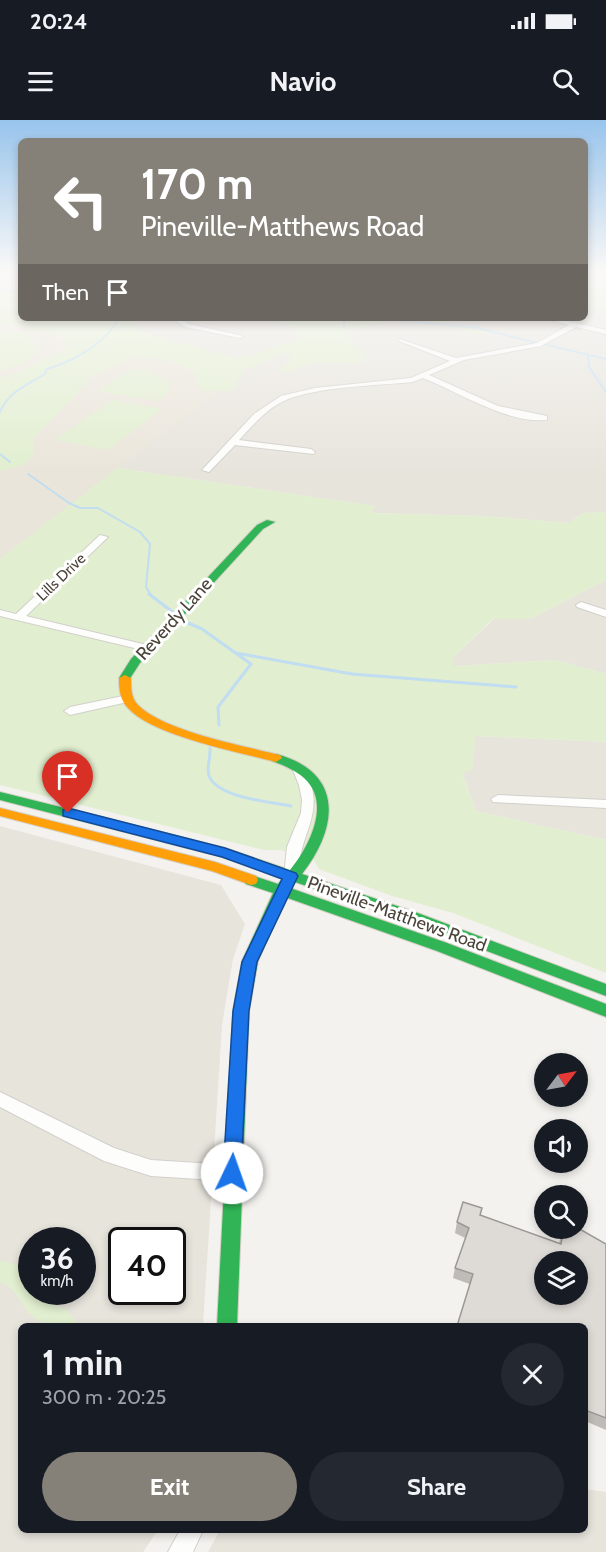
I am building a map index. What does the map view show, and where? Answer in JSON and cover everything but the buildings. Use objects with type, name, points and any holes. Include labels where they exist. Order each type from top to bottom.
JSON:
[{"type":"street","points":[[401,340],[455,360]]},
{"type":"street","points":[[206,470],[257,416],[284,398],[304,392],[396,383],[424,376],[455,360],[539,345],[548,340]]},
{"type":"street","points":[[424,376],[461,390],[492,408],[516,415],[544,418]]},
{"type":"street","points":[[233,442],[311,452]]},
{"type":"street","name":"Reverdy Lane","points":[[128,699],[125,694],[125,677],[147,648],[260,527],[270,522]]},
{"type":"street","name":"Lills Drive","points":[[19,617],[103,537]]},
{"type":"street","points":[[581,605],[606,614]]},
{"type":"street","points":[[0,613],[147,648]]},
{"type":"street","points":[[70,711],[128,699],[134,709],[157,723],[295,764],[317,782],[325,797],[326,813],[303,862],[281,891],[250,962],[241,1011],[227,1323]]},
{"type":"street","name":"Pineville-Matthews Road","points":[[0,796],[225,853],[410,916],[606,990]]},
{"type":"street","points":[[498,799],[606,804]]},
{"type":"street","name":"Pineville-Matthews Road","points":[[0,812],[215,867],[442,947],[606,1011]]},
{"type":"street","points":[[0,1099],[110,1155],[159,1169],[232,1173]]},
{"type":"street","points":[[180,1552],[190,1533]]},
{"type":"shaded area","points":[[0,340],[124,340],[257,362],[0,559]]},
{"type":"shaded area","points":[[121,340],[606,340],[606,512],[583,513],[569,523],[482,516],[370,513],[375,506],[117,468],[256,362]]},
{"type":"shaded area","points":[[606,580],[606,674],[555,660],[453,666],[453,657],[494,619],[530,619]]},
{"type":"shaded area","points":[[475,736],[606,742],[606,840],[476,811],[462,772],[472,769]]},
{"type":"shaded area","points":[[0,826],[221,885],[245,924],[233,959],[222,1025],[203,1323],[18,1323],[18,1533],[156,1533],[143,1552],[0,1552]]},
{"type":"shaded area","points":[[588,1489],[606,1492],[606,1552],[208,1552],[218,1533],[588,1533]]},
{"type":"green space","points":[[0,340],[33,340],[37,343],[36,353],[22,364],[0,370]]},
{"type":"green space","points":[[62,340],[170,340],[236,358],[251,356],[293,340],[350,340],[357,349],[368,355],[360,363],[313,363],[283,373],[279,371],[289,362],[291,355],[281,355],[246,368],[231,391],[202,391],[193,371],[165,359],[133,357],[89,377],[77,394],[34,438],[33,455],[24,465],[0,471],[0,378],[28,368],[69,346]]},
{"type":"green space","points":[[134,368],[160,376],[169,385],[169,391],[159,401],[102,392],[99,389]]},
{"type":"green space","points":[[112,400],[162,409],[108,450],[55,440]]},
{"type":"green space","points":[[117,468],[375,506],[371,513],[482,516],[569,523],[583,513],[606,512],[606,580],[530,619],[493,619],[453,657],[453,666],[555,660],[606,674],[606,742],[476,736],[472,770],[462,773],[476,811],[606,840],[606,973],[453,913],[392,896],[319,869],[313,859],[281,850],[264,850],[0,785],[0,559]]},
{"type":"green space","points":[[0,1261],[18,1265],[18,1297],[0,1282]]},
{"type":"green space","points":[[23,1305],[56,1305],[66,1310],[78,1323],[46,1323],[39,1321]]},
{"type":"waterway","points":[[0,412],[13,394],[45,374],[47,369],[79,356],[101,340]]},
{"type":"waterway","points":[[525,340],[538,343]]},
{"type":"waterway","points":[[547,345],[606,359]]},
{"type":"waterway","points":[[588,356],[589,367],[606,392]]},
{"type":"waterway","points":[[0,454],[10,462]]},
{"type":"waterway","points":[[28,474],[69,503],[80,508],[98,508],[140,532],[150,544],[146,587],[151,595]]},
{"type":"waterway","points":[[149,594],[174,613]]},
{"type":"waterway","points":[[181,620],[202,629],[251,664],[218,707],[219,725]]},
{"type":"waterway","points":[[236,653],[352,674],[516,687]]},
{"type":"waterway","points":[[210,748],[208,773],[214,783],[246,798],[291,806]]},
{"type":"traffic: fast","points":[[125,678],[135,661],[260,527],[270,522]]},
{"type":"traffic: fast","points":[[227,1323],[241,1011],[247,973],[272,910],[285,886],[312,847],[323,815],[323,800],[319,787],[310,776],[296,766],[276,758]]},
{"type":"traffic: fast","points":[[0,796],[225,853],[410,916],[606,990]]},
{"type":"traffic: fast","points":[[251,880],[442,947],[606,1011]]},
{"type":"traffic: slow","points":[[125,678],[127,697],[134,708],[160,724],[276,758]]},
{"type":"traffic: slow","points":[[0,812],[215,867],[251,880]]},
{"type":"route","points":[[68,813],[225,853],[291,876],[281,891],[250,962],[241,1011],[232,1173]]}]
